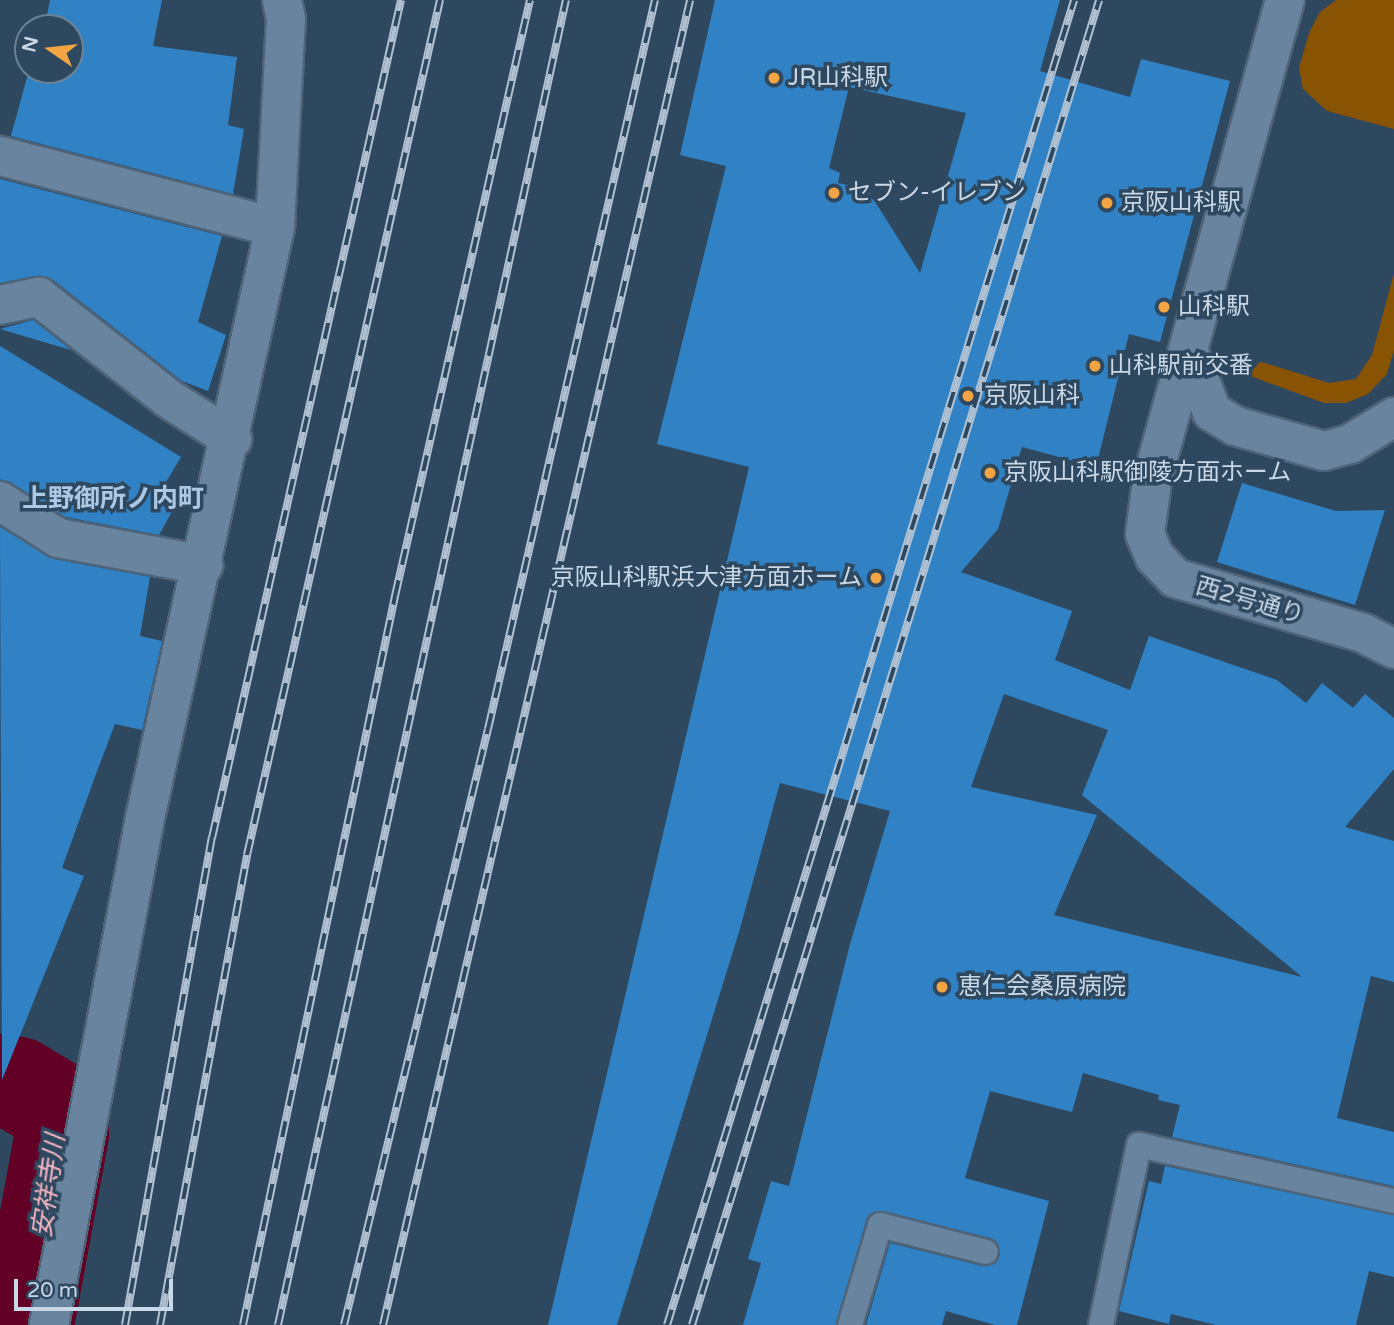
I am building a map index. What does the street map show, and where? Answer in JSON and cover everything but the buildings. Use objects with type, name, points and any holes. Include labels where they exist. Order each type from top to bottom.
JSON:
[{"type":"street","points":[[49,1325],[145,818],[232,439],[275,226],[286,19],[282,0]]},
{"type":"street","name":"西2号通り","points":[[1286,0],[1148,501],[1145,534],[1156,557],[1175,578],[1363,633],[1394,649]]},
{"type":"street","points":[[0,156],[275,226]]},
{"type":"street","points":[[0,305],[39,297],[169,399],[232,439]]},
{"type":"street","points":[[1189,352],[1212,412],[1235,426],[1324,451],[1350,444],[1394,417]]},
{"type":"street","points":[[0,501],[58,538],[204,565]]},
{"type":"lane","points":[[1101,1325],[1139,1145],[1394,1201]]},
{"type":"lane","points":[[850,1325],[880,1225],[986,1252]]},
{"type":"shaded area","points":[[1336,0],[1394,0],[1394,129],[1327,111],[1303,89],[1299,68],[1309,33],[1320,12]]},
{"type":"shaded area","points":[[1394,273],[1394,350],[1387,374],[1368,394],[1346,403],[1324,403],[1250,376],[1249,366],[1262,362],[1329,383],[1356,379],[1372,355]]},
{"type":"water","points":[[42,1143],[73,1149],[41,1325],[14,1325]]},
{"type":"waterway","name":"安祥寺川","points":[[0,1081],[18,1084],[53,1105],[62,1134],[27,1325]]},
{"type":"railway","points":[[125,1325],[212,838],[401,0]]},
{"type":"railway","points":[[160,1325],[247,855],[440,0]]},
{"type":"railway","points":[[243,1325],[395,596],[530,0]]},
{"type":"railway","points":[[278,1325],[566,0]]},
{"type":"railway","points":[[344,1325],[488,729],[655,0]]},
{"type":"railway","points":[[383,1325],[690,0]]},
{"type":"railway","points":[[667,1325],[1074,0]]},
{"type":"railway","points":[[692,1325],[1099,0]]},
{"type":"place","name":"JR山科駅","points":[[774,78]]},
{"type":"place","name":"セブン-イレブン","points":[[834,193]]},
{"type":"place","name":"京阪山科駅","points":[[1107,203]]},
{"type":"place","name":"山科駅","points":[[1164,307]]},
{"type":"place","name":"山科駅前交番","points":[[1095,366]]},
{"type":"place","name":"京阪山科","points":[[968,396]]},
{"type":"place","name":"京阪山科駅御陵方面ホーム","points":[[990,473]]},
{"type":"place","name":"京阪山科駅浜大津方面ホーム","points":[[876,578]]},
{"type":"place","name":"恵仁会桑原病院","points":[[942,987]]},
{"type":"district","name":"上野御所ノ内町","points":[[113,499]]}]
